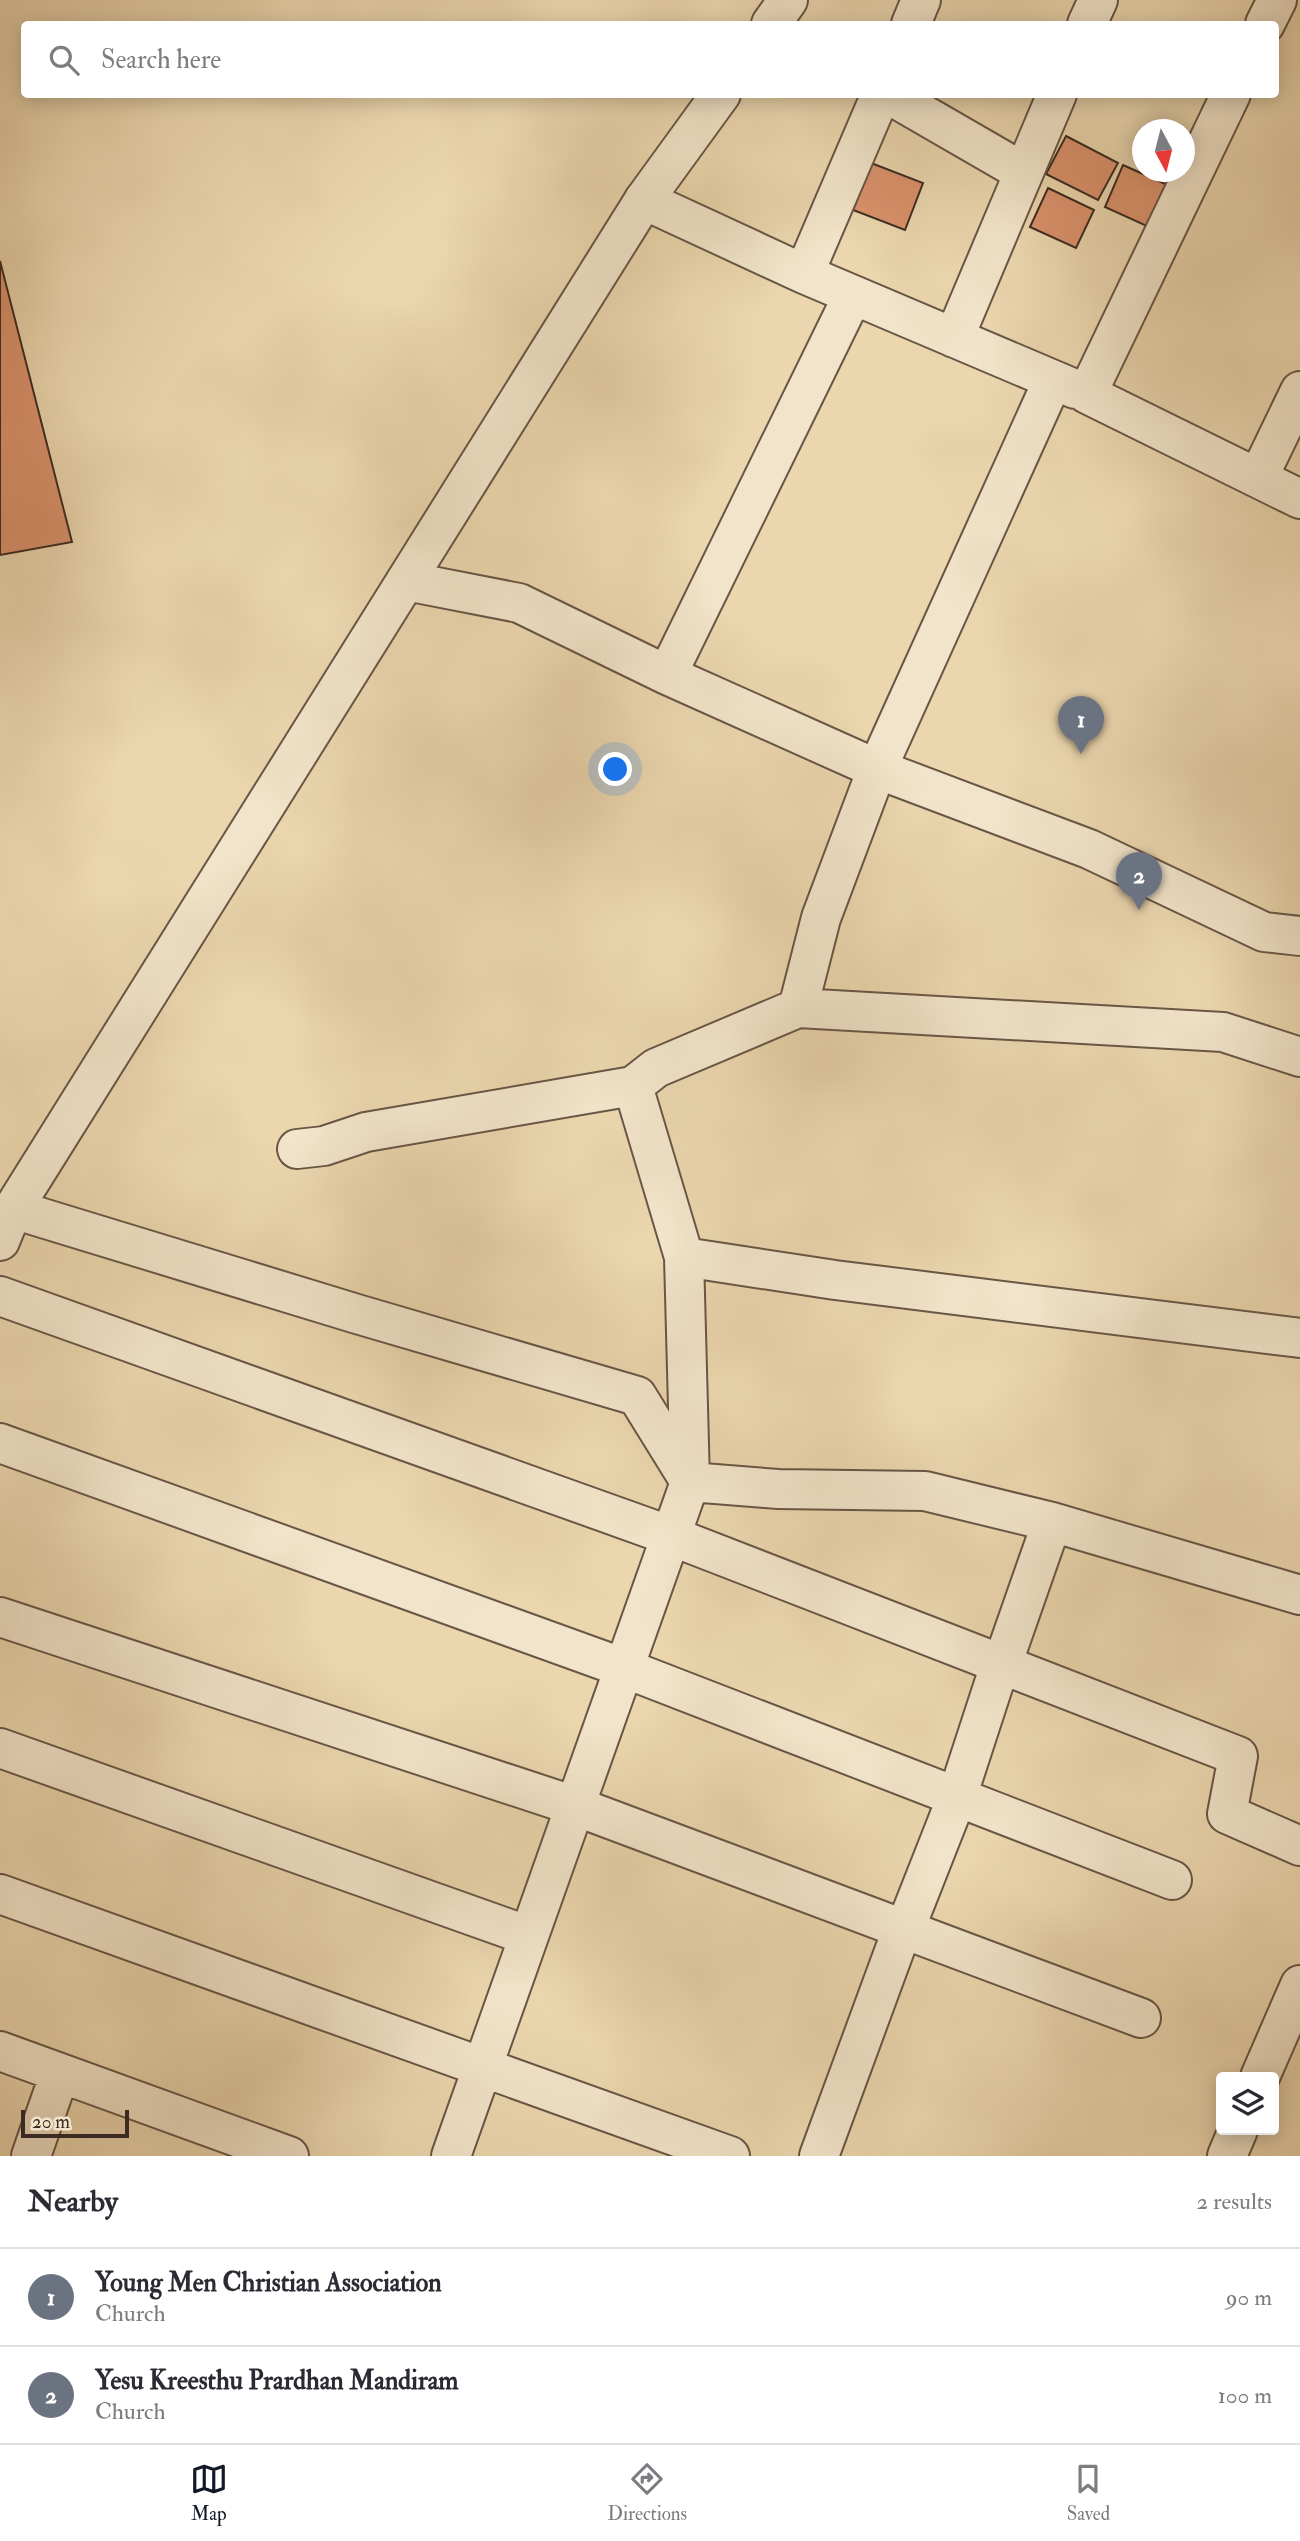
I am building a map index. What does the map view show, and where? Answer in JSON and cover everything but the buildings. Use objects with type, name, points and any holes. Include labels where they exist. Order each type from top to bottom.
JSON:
[{"type":"street","points":[[773,21],[788,0]]},
{"type":"street","points":[[912,21],[921,0]]},
{"type":"street","points":[[1088,21],[1097,0]]},
{"type":"street","points":[[1266,21],[1277,0]]},
{"type":"street","points":[[690,1482],[637,1396],[356,1314],[6,1225],[644,200],[717,98]]},
{"type":"street","points":[[804,274],[879,98]]},
{"type":"street","points":[[895,98],[1023,172]]},
{"type":"street","points":[[954,338],[1055,98]]},
{"type":"street","points":[[798,1008],[821,918],[877,769],[1070,387],[1229,98]]},
{"type":"street","points":[[644,200],[804,274],[1070,387],[1300,499]]},
{"type":"street","points":[[667,675],[853,295]]},
{"type":"street","points":[[1258,478],[1300,391]]},
{"type":"street","points":[[407,580],[519,603],[667,675],[877,769],[1089,849],[1264,932],[1300,936]]},
{"type":"street","points":[[297,1149],[324,1146],[366,1132],[634,1086],[656,1068],[798,1008],[1223,1032],[1300,1057]]},
{"type":"street","points":[[451,2156],[690,1482],[684,1257],[634,1086]]},
{"type":"street","points":[[684,1257],[835,1280],[1300,1338]]},
{"type":"street","points":[[0,1296],[671,1536],[1238,1756],[1227,1814],[1300,1846]]},
{"type":"street","points":[[0,1443],[624,1668],[1172,1880]]},
{"type":"street","points":[[690,1482],[778,1489],[925,1491],[1052,1522],[1300,1595]]},
{"type":"street","points":[[819,2156],[902,1930],[905,1929],[957,1797],[1000,1665],[1052,1522]]},
{"type":"street","points":[[0,1617],[575,1806],[1141,2018]]},
{"type":"street","points":[[0,1748],[529,1936]]},
{"type":"street","points":[[0,1894],[730,2156]]},
{"type":"street","points":[[1262,2072],[1300,1985]]},
{"type":"street","points":[[0,2051],[275,2154]]},
{"type":"street","points":[[31,2156],[60,2073]]},
{"type":"street","points":[[1227,2156],[1236,2135]]},
{"type":"place","name":"Young Men Christian Association","points":[[1081,754]]},
{"type":"place","name":"Yesu Kreesthu Prardhan Mandiram","points":[[1139,910]]}]
